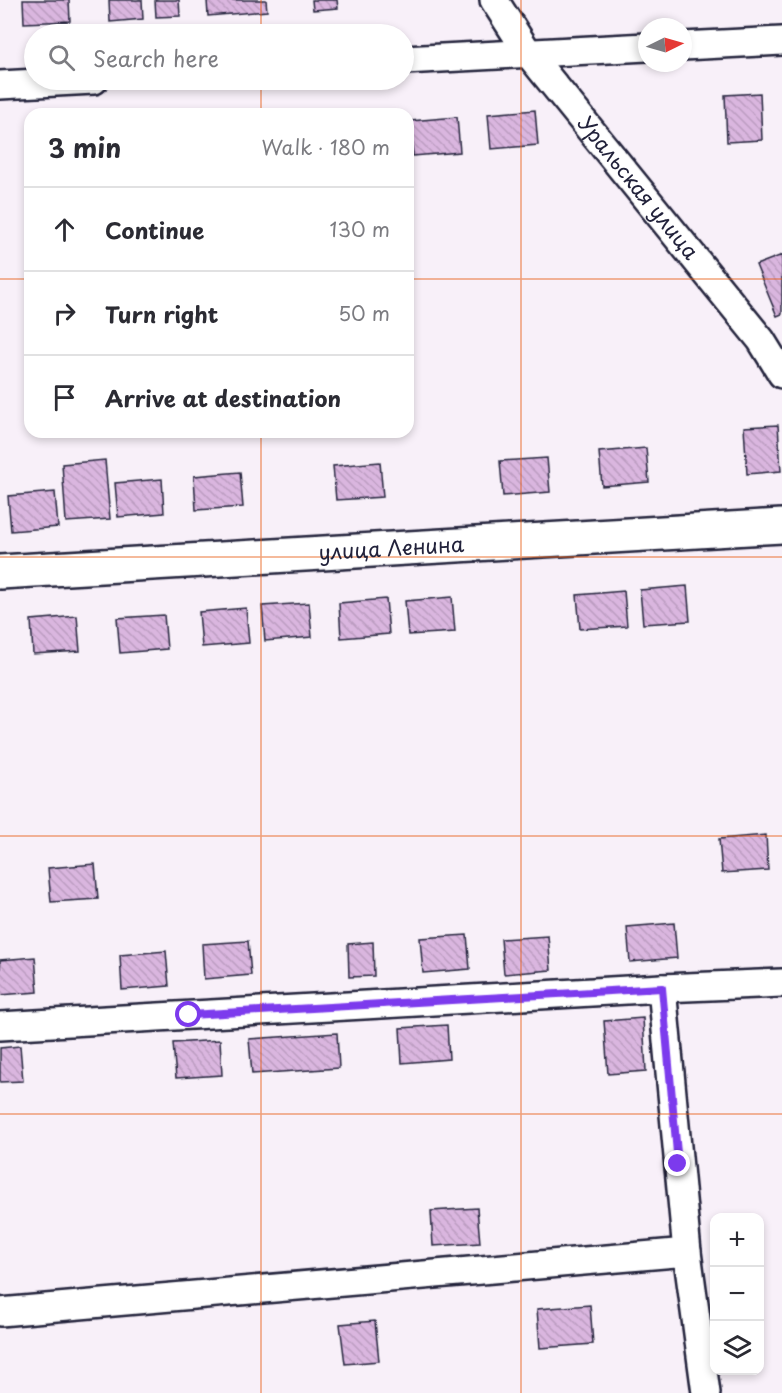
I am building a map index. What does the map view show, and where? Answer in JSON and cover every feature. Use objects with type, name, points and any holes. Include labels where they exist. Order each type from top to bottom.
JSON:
[{"type":"main road","name":"улица Ленина","points":[[0,572],[782,526]]},
{"type":"street","name":"Уральская улица","points":[[494,0],[528,53],[761,340],[782,374]]},
{"type":"street","points":[[692,46],[782,41]]},
{"type":"street","points":[[414,59],[638,47]]},
{"type":"street","points":[[0,85],[24,84]]},
{"type":"street","points":[[0,1026],[782,983]]},
{"type":"street","points":[[662,988],[687,1252],[706,1393]]},
{"type":"street","points":[[0,1312],[687,1252]]},
{"type":"building","points":[[23,0],[69,0],[70,21],[24,23]]},
{"type":"building","points":[[109,0],[142,0],[143,19],[110,22]]},
{"type":"building","points":[[155,0],[179,0],[180,16],[156,17]]},
{"type":"building","points":[[207,0],[266,0],[267,11],[208,16]]},
{"type":"building","points":[[312,0],[337,0],[338,8],[313,10]]},
{"type":"building","points":[[760,93],[762,140],[727,142],[725,95]]},
{"type":"building","points":[[535,110],[538,145],[491,149],[488,114]]},
{"type":"building","points":[[457,117],[460,152],[414,156],[414,121]]},
{"type":"building","points":[[782,255],[782,314],[777,316],[756,265]]},
{"type":"building","points":[[778,425],[781,471],[747,474],[744,427]]},
{"type":"building","points":[[646,448],[649,482],[602,486],[599,452]]},
{"type":"building","points":[[547,458],[550,492],[503,496],[500,461]]},
{"type":"building","points":[[105,460],[110,519],[66,522],[62,464]]},
{"type":"building","points":[[380,462],[383,497],[336,500],[333,466]]},
{"type":"building","points":[[240,472],[243,507],[196,510],[194,476]]},
{"type":"building","points":[[162,479],[164,513],[118,517],[115,483]]},
{"type":"building","points":[[55,492],[58,527],[11,531],[8,496]]},
{"type":"building","points":[[687,586],[690,621],[643,624],[640,590]]},
{"type":"building","points":[[624,591],[627,626],[580,629],[577,595]]},
{"type":"building","points":[[452,597],[455,632],[408,635],[405,601]]},
{"type":"building","points":[[386,599],[389,634],[341,638],[339,603]]},
{"type":"building","points":[[309,603],[312,637],[265,641],[262,606]]},
{"type":"building","points":[[246,608],[249,643],[202,647],[199,612]]},
{"type":"building","points":[[164,615],[167,649],[120,653],[117,618]]},
{"type":"building","points":[[77,616],[80,651],[33,654],[31,620]]},
{"type":"building","points":[[766,835],[768,870],[722,873],[719,839]]},
{"type":"building","points":[[95,864],[98,899],[51,902],[48,868]]},
{"type":"building","points":[[674,923],[677,958],[630,962],[627,927]]},
{"type":"building","points":[[467,935],[470,969],[423,973],[420,938]]},
{"type":"building","points":[[548,936],[551,970],[504,974],[501,939]]},
{"type":"building","points":[[248,941],[251,975],[204,979],[202,944]]},
{"type":"building","points":[[373,942],[374,976],[349,977],[348,944]]},
{"type":"building","points":[[166,951],[169,986],[122,990],[120,955]]},
{"type":"building","points":[[35,957],[38,992],[0,995],[0,960]]},
{"type":"building","points":[[643,1018],[646,1071],[608,1074],[604,1021]]},
{"type":"building","points":[[447,1025],[449,1059],[402,1063],[400,1028]]},
{"type":"building","points":[[337,1033],[339,1068],[252,1074],[249,1039]]},
{"type":"building","points":[[220,1040],[222,1075],[176,1078],[173,1043]]},
{"type":"building","points":[[20,1046],[23,1081],[0,1082],[0,1048]]},
{"type":"building","points":[[477,1208],[480,1243],[433,1246],[431,1211]]},
{"type":"building","points":[[590,1305],[593,1344],[540,1348],[537,1309]]},
{"type":"building","points":[[375,1321],[379,1361],[345,1364],[340,1324]]},
{"type":"route","points":[[189,1015],[662,988],[678,1164]]}]
